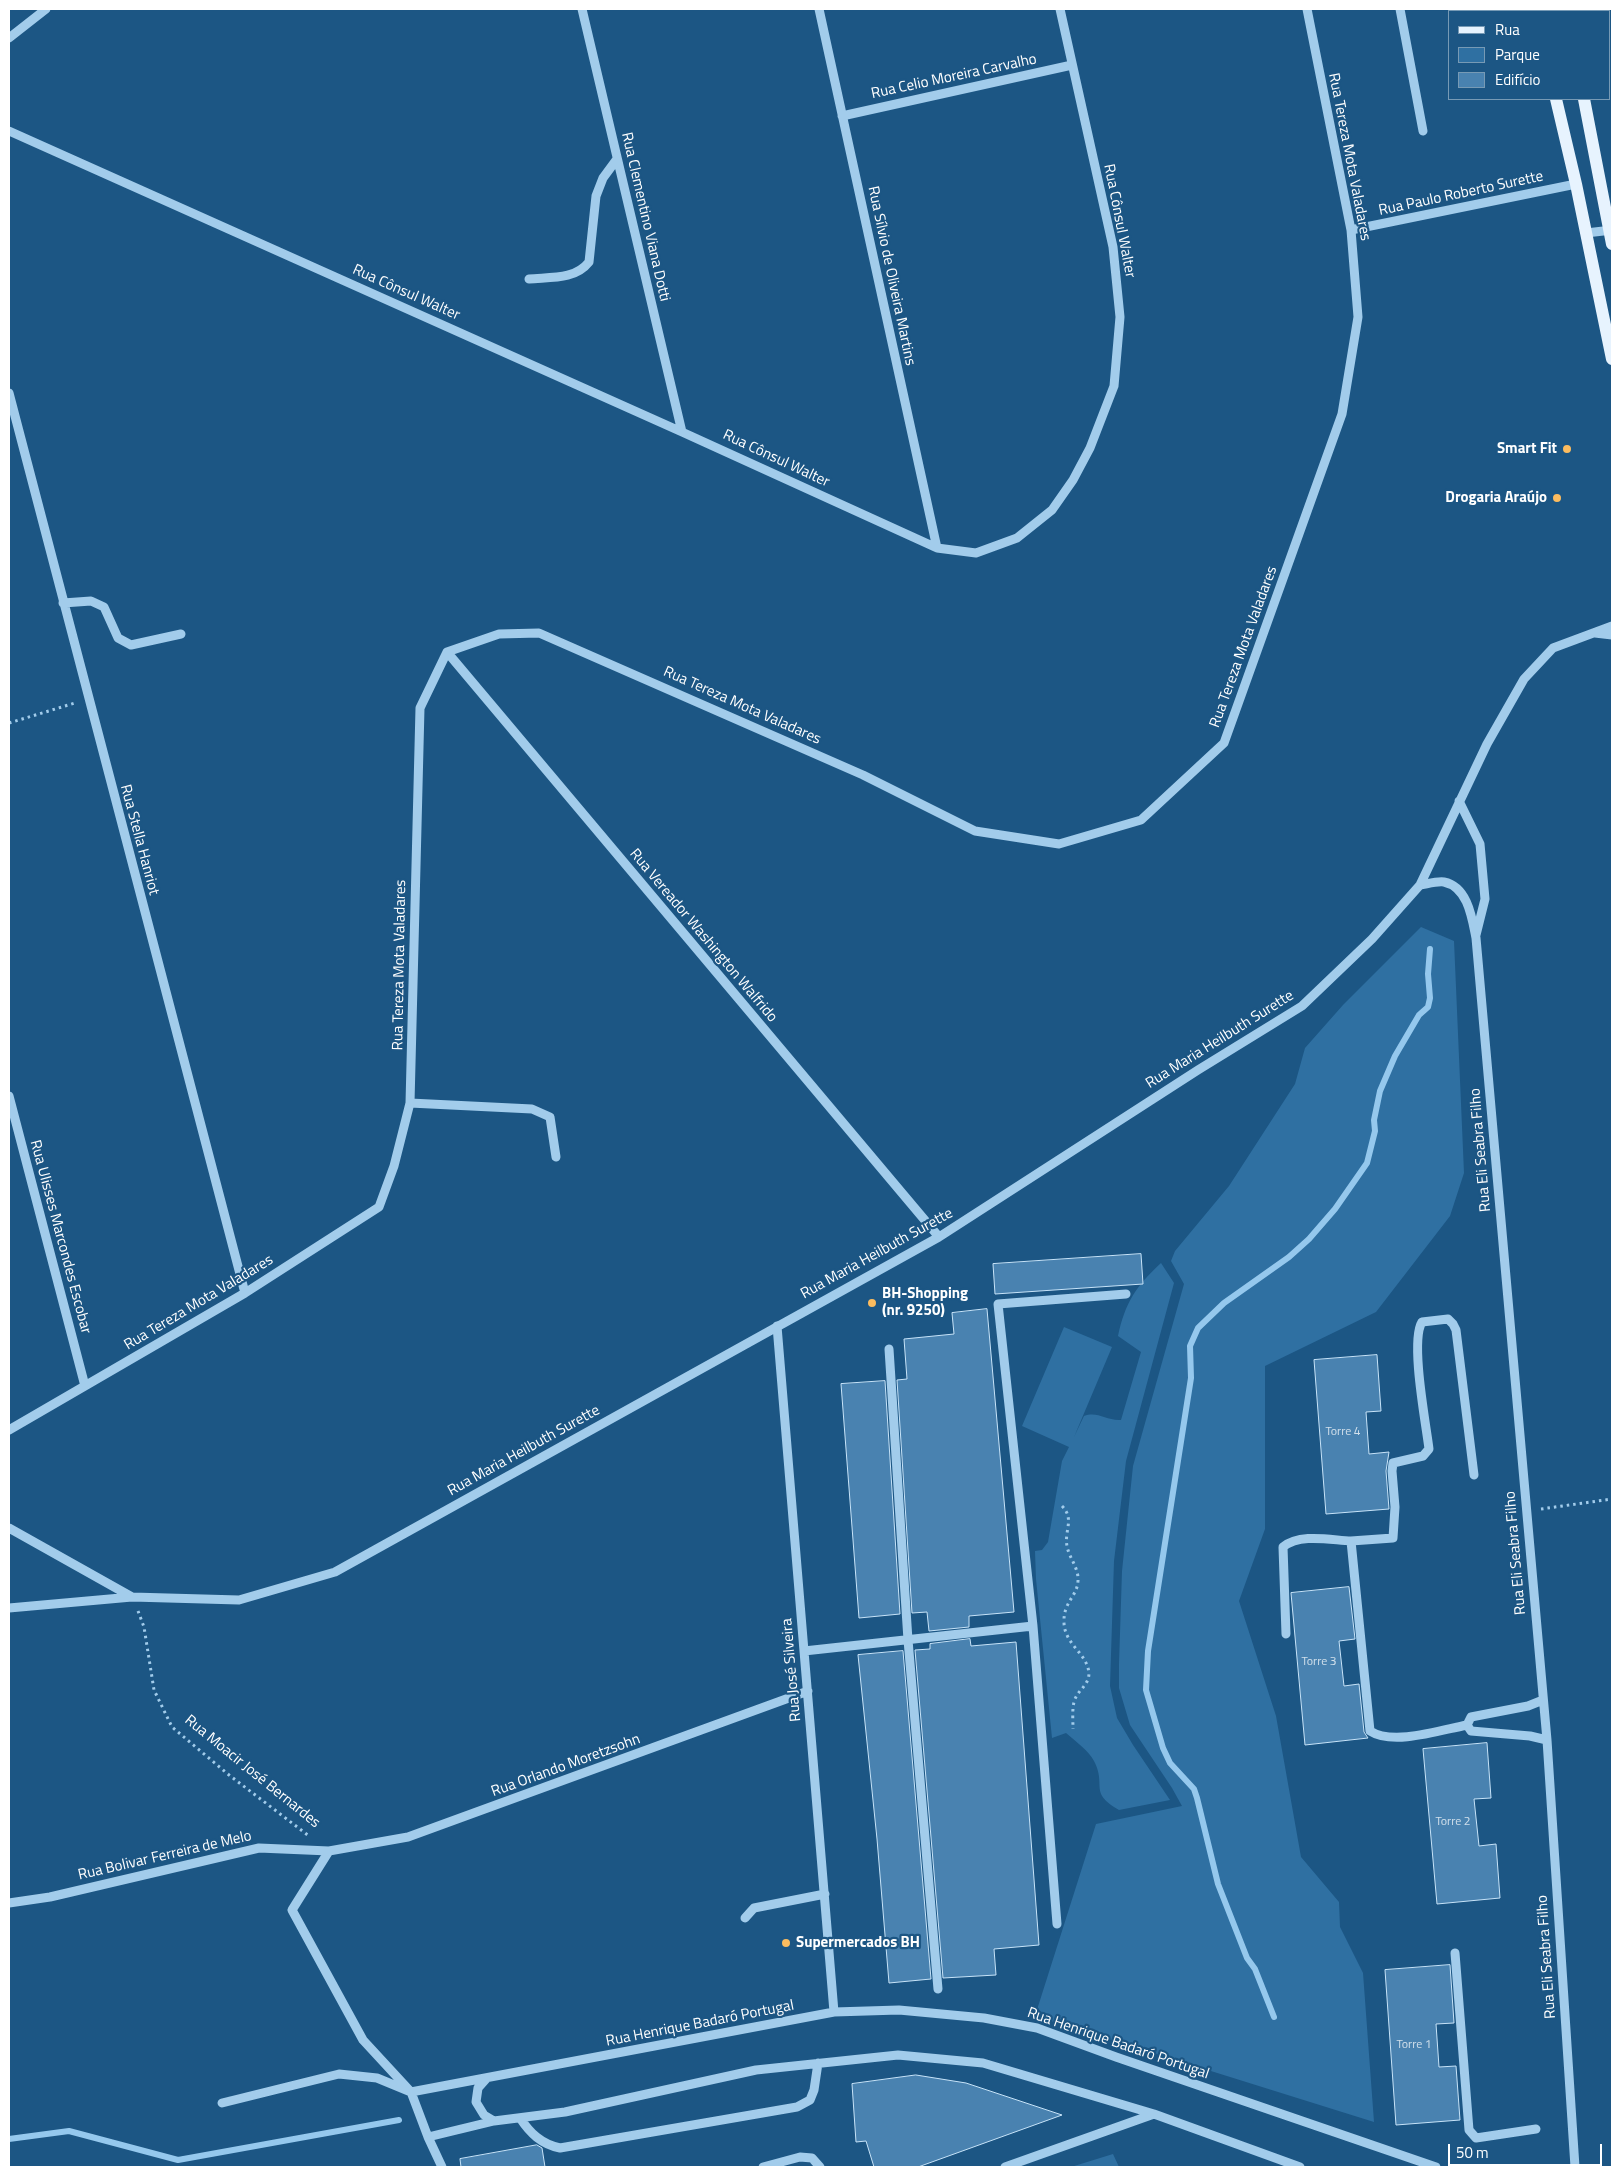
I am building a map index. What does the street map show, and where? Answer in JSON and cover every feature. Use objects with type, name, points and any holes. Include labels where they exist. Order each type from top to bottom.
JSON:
[{"type":"main road","points":[[1556,100],[1576,184],[1612,359]]},
{"type":"main road","points":[[1584,100],[1611,230],[1612,244]]},
{"type":"street","points":[[9,38],[46,9]]},
{"type":"street","name":"Rua Clementino Viana Dotti","points":[[582,9],[682,432]]},
{"type":"street","name":"Rua Sílvio de Oliveira Martins","points":[[819,9],[937,548]]},
{"type":"street","name":"Rua Cônsul Walter","points":[[9,131],[937,548],[976,553],[1017,538],[1052,510],[1073,480],[1090,448],[1114,386],[1120,317],[1113,247],[1060,9]]},
{"type":"street","name":"Rua Tereza Mota Valadares","points":[[9,1430],[245,1293],[379,1207],[394,1166],[410,1103],[420,708],[447,652],[500,634],[539,633],[863,775],[975,832],[1059,844],[1141,820],[1224,743],[1342,414],[1358,317],[1351,230],[1307,9]]},
{"type":"street","points":[[1400,9],[1423,131]]},
{"type":"street","name":"Rua Celio Moreira Carvalho","points":[[842,116],[1072,65]]},
{"type":"street","points":[[529,279],[573,274],[582,270],[589,262],[596,196],[603,178],[617,159]]},
{"type":"street","name":"Rua Paulo Roberto Surette","points":[[1351,230],[1576,184]]},
{"type":"street","points":[[1586,233],[1611,230]]},
{"type":"street","name":"Rua Stella Hanriot","points":[[9,393],[245,1293]]},
{"type":"street","points":[[63,603],[91,601],[104,607],[118,638],[131,645],[181,634]]},
{"type":"street","name":"Rua Maria Heilbuth Surette","points":[[9,1528],[132,1597],[238,1600],[335,1572],[939,1237],[1198,1070],[1302,1006],[1372,939],[1420,885],[1486,744],[1524,679],[1554,648],[1612,626]]},
{"type":"street","points":[[1592,632],[1612,635]]},
{"type":"street","name":"Rua Vereador Washington Walfrido","points":[[447,652],[939,1237]]},
{"type":"street","name":"Rua Eli Seabra Filho","points":[[1459,801],[1480,844],[1485,899],[1476,938]]},
{"type":"street","name":"Rua Eli Seabra Filho","points":[[1420,885],[1443,882],[1458,889],[1469,907],[1476,938],[1547,1740],[1575,2167]]},
{"type":"street","name":"Rua Ulisses Marcondes Escobar","points":[[9,1096],[84,1386]]},
{"type":"street","points":[[410,1103],[532,1109],[550,1117],[556,1156]]},
{"type":"street","points":[[1057,1924],[1033,1626],[998,1304],[1126,1294]]},
{"type":"street","points":[[1286,1634],[1283,1547],[1290,1542],[1302,1539],[1351,1541],[1394,1538],[1393,1463],[1423,1456],[1428,1449],[1417,1348],[1418,1328],[1422,1322],[1448,1319],[1456,1330],[1474,1475]]},
{"type":"street","name":"Rua José Silveira","points":[[777,1326],[834,2012]]},
{"type":"street","points":[[889,1349],[908,1640],[938,1989]]},
{"type":"street","points":[[1351,1541],[1370,1731],[1378,1736],[1402,1738],[1467,1725]]},
{"type":"street","points":[[9,1608],[132,1597]]},
{"type":"street","points":[[804,1651],[1033,1626]]},
{"type":"street","name":"Rua Orlando Moretzsohn","points":[[329,1851],[408,1837],[808,1692]]},
{"type":"street","points":[[1467,1725],[1471,1717],[1528,1706],[1543,1700]]},
{"type":"street","points":[[1467,1725],[1471,1731],[1530,1736],[1547,1740]]},
{"type":"street","name":"Rua Bolivar Ferreira de Melo","points":[[9,1903],[50,1896],[259,1848],[329,1851]]},
{"type":"street","points":[[329,1851],[292,1910],[363,2040],[411,2092],[442,2167]]},
{"type":"street","points":[[745,1918],[754,1908],[825,1894]]},
{"type":"street","points":[[1455,1953],[1469,2130],[1476,2138],[1536,2129]]},
{"type":"street","name":"Rua Henrique Badaró Portugal","points":[[411,2092],[834,2012],[899,2010],[984,2018],[1037,2028],[1116,2058],[1436,2167]]},
{"type":"street","points":[[428,2137],[494,2121],[565,2112],[756,2070],[898,2055],[983,2063],[1154,2114],[1300,2167]]},
{"type":"street","points":[[520,2118],[530,2133],[550,2146],[560,2148],[787,2108],[810,2100],[814,2090],[818,2063]]},
{"type":"street","points":[[222,2103],[339,2074],[377,2078],[411,2092]]},
{"type":"street","points":[[486,2079],[478,2088],[476,2102],[484,2115],[494,2121]]},
{"type":"street","points":[[1005,2167],[1154,2114]]},
{"type":"street","points":[[763,2167],[800,2156],[812,2158],[820,2167]]},
{"type":"path","points":[[9,723],[88,699]]},
{"type":"path","points":[[1527,1511],[1612,1498]]},
{"type":"path","points":[[1062,1506],[1066,1510],[1070,1521],[1066,1544],[1077,1570],[1078,1580],[1077,1589],[1067,1604],[1064,1614],[1065,1632],[1069,1642],[1085,1659],[1089,1674],[1086,1686],[1078,1692],[1074,1702],[1072,1729]]},
{"type":"path","name":"Rua Moacir José Bernardes","points":[[132,1597],[144,1627],[154,1690],[172,1727],[229,1775],[329,1851]]},
{"type":"green space","points":[[1421,927],[1454,941],[1464,1173],[1450,1216],[1376,1312],[1265,1366],[1265,1529],[1239,1601],[1276,1716],[1301,1857],[1339,1902],[1340,1927],[1363,1973],[1374,2122],[1035,2016],[1096,1824],[1182,1806],[1130,1725],[1119,1688],[1122,1571],[1133,1466],[1184,1284],[1171,1261],[1175,1251],[1229,1186],[1295,1084],[1305,1048],[1343,1005]]},
{"type":"green space","points":[[1161,1263],[1174,1283],[1126,1461],[1114,1561],[1110,1686],[1117,1718],[1170,1800],[1119,1810],[1110,1804],[1101,1793],[1098,1770],[1094,1761],[1082,1746],[1066,1733],[1052,1738],[1036,1579],[1035,1551],[1042,1550],[1048,1542],[1062,1461],[1069,1447],[1022,1426],[1064,1327],[1112,1347],[1074,1437],[1084,1416],[1098,1415],[1121,1420],[1141,1352],[1118,1336],[1121,1324],[1128,1304],[1138,1288]]},
{"type":"green space","points":[[1113,2154],[1119,2167],[1071,2167]]},
{"type":"building","points":[[1141,1254],[1143,1284],[995,1294],[993,1264]]},
{"type":"building","points":[[987,1309],[1014,1612],[969,1616],[969,1627],[929,1631],[927,1612],[912,1613],[897,1380],[907,1379],[904,1339],[954,1334],[952,1313]]},
{"type":"building","points":[[1377,1355],[1381,1411],[1366,1412],[1369,1454],[1389,1452],[1386,1471],[1389,1509],[1326,1514],[1314,1360]]},
{"type":"building","points":[[885,1381],[900,1614],[859,1618],[841,1384]]},
{"type":"building","points":[[1349,1587],[1355,1639],[1339,1641],[1344,1686],[1359,1684],[1364,1732],[1368,1738],[1305,1745],[1291,1593]]},
{"type":"building","points":[[970,1639],[971,1646],[1016,1642],[1039,1945],[994,1949],[996,1975],[943,1978],[915,1650],[930,1649],[930,1644]]},
{"type":"building","points":[[903,1651],[931,1979],[889,1983],[877,1839],[858,1655]]},
{"type":"building","points":[[1487,1743],[1491,1798],[1474,1799],[1479,1846],[1496,1844],[1500,1898],[1437,1904],[1423,1749]]},
{"type":"building","points":[[1450,1965],[1454,2023],[1436,2024],[1439,2067],[1456,2066],[1460,2120],[1396,2125],[1385,1970]]},
{"type":"building","points":[[916,2075],[966,2083],[1062,2115],[918,2167],[874,2167],[866,2141],[856,2142],[852,2084]]},
{"type":"building","points":[[537,2145],[542,2148],[545,2167],[461,2167],[460,2159]]},
{"type":"waterway","points":[[1274,2017],[1255,1969],[1247,1958],[1218,1884],[1194,1789],[1170,1763],[1163,1748],[1146,1690],[1148,1651],[1191,1378],[1190,1346],[1198,1328],[1224,1303],[1289,1257],[1309,1239],[1335,1209],[1367,1163],[1375,1131],[1374,1120],[1380,1091],[1395,1056],[1419,1015],[1428,1007],[1430,998],[1428,974],[1430,949]]},
{"type":"waterway","points":[[9,2139],[69,2131],[178,2160],[399,2120]]},
{"type":"place","name":"Smart Fit","points":[[1567,449]]},
{"type":"place","name":"Drogaria Araújo","points":[[1557,498]]},
{"type":"place","name":"BH-Shopping (nr. 9250)","points":[[872,1303]]},
{"type":"place","name":"Supermercados BH","points":[[786,1943]]}]
